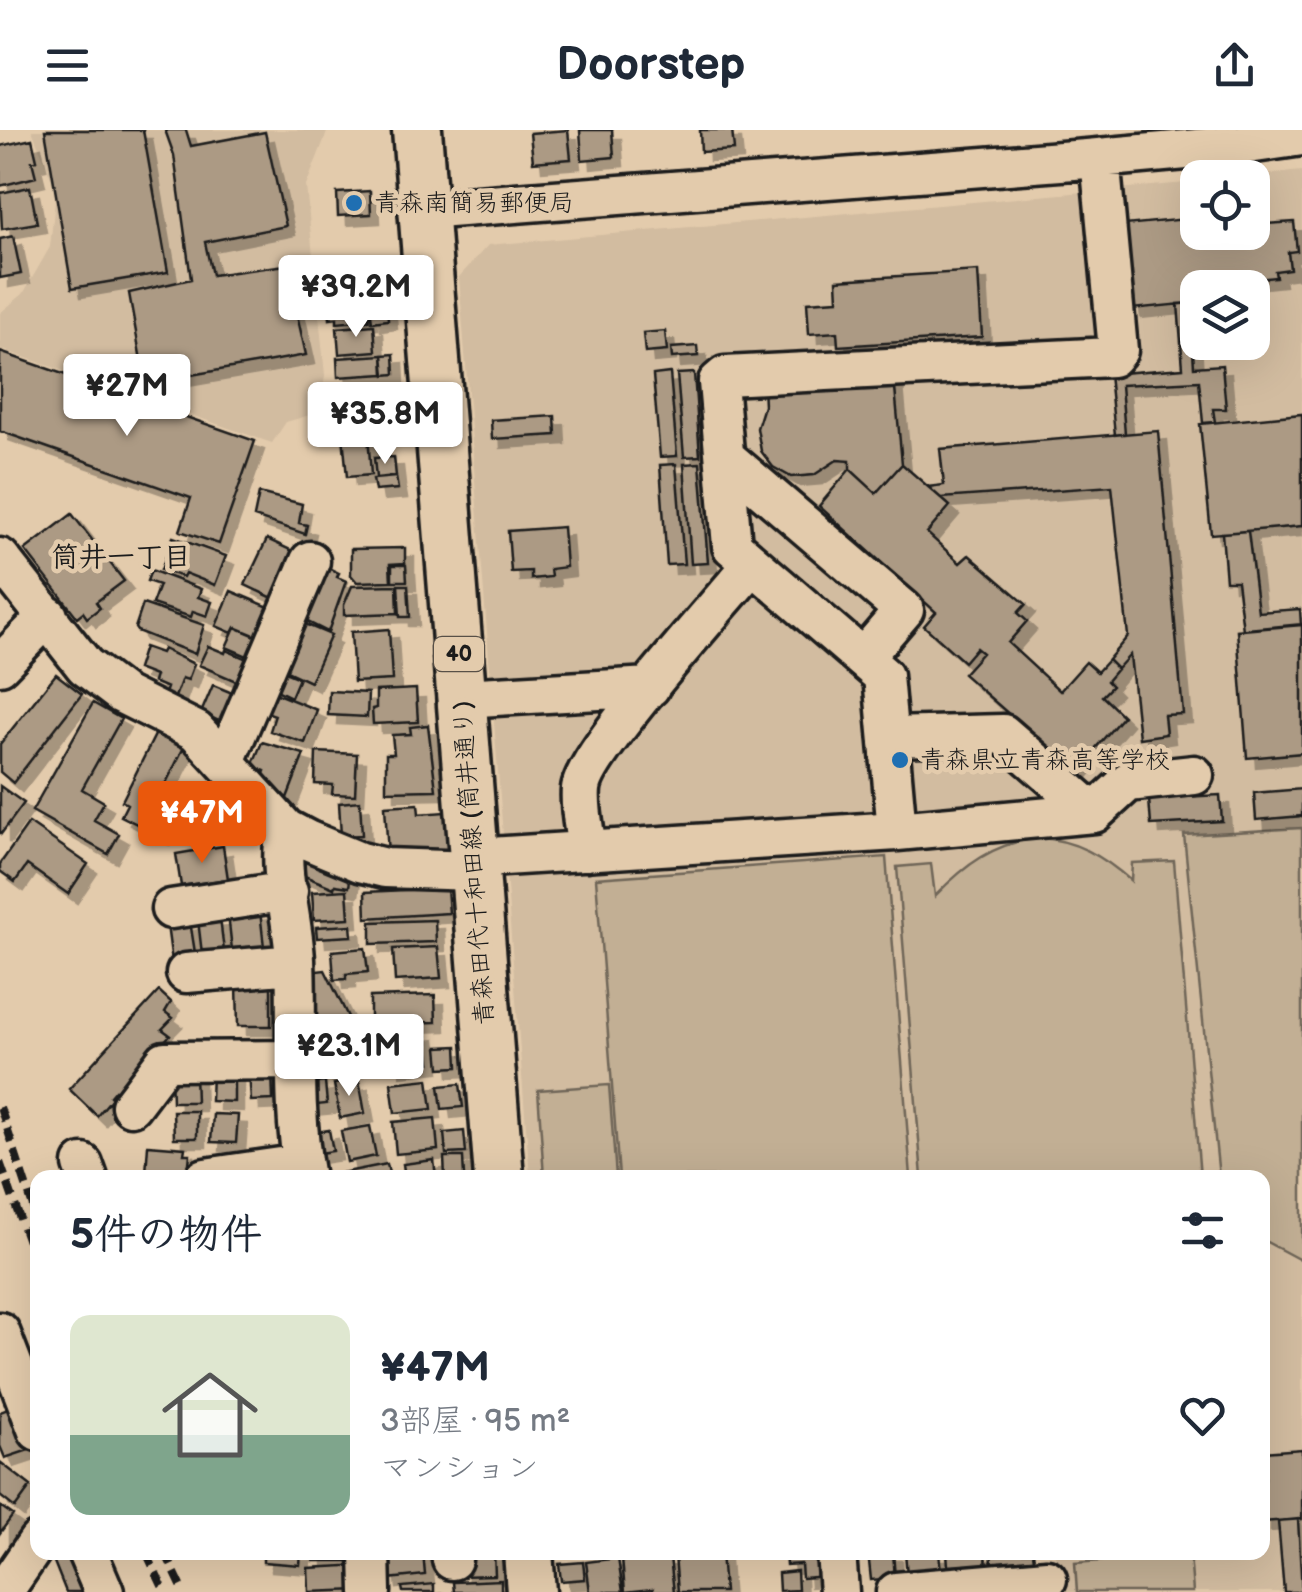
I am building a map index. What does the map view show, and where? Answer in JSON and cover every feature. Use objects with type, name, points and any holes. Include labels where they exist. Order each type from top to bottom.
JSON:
[{"type":"main road","name":"青森田代十和田線 (筒井通り)","points":[[417,130],[498,1170]]},
{"type":"main road","points":[[529,1560],[531,1592]]},
{"type":"street","points":[[424,210],[1093,149],[1241,145],[1302,136]]},
{"type":"street","points":[[897,832],[884,676],[732,546],[718,382],[725,376],[1112,357],[1118,350],[1093,149]]},
{"type":"street","points":[[725,457],[904,610],[863,658]]},
{"type":"street","points":[[0,558],[102,682],[196,730],[286,829],[360,862],[384,868],[897,832],[1094,812],[1128,782],[1194,775]]},
{"type":"street","points":[[226,759],[310,562]]},
{"type":"street","points":[[587,851],[580,789],[586,771],[650,687],[754,564]]},
{"type":"street","points":[[0,665],[48,616]]},
{"type":"street","points":[[462,698],[650,687]]},
{"type":"street","points":[[889,738],[1003,734],[1094,812]]},
{"type":"street","points":[[286,829],[283,852],[295,964],[296,1060],[304,1170]]},
{"type":"street","points":[[171,910],[288,891]]},
{"type":"street","points":[[186,973],[295,964]]},
{"type":"street","points":[[131,1106],[165,1060],[296,1060]]},
{"type":"street","points":[[0,1332],[30,1409]]},
{"type":"street","points":[[3,1592],[30,1553]]},
{"type":"street","points":[[90,1560],[104,1592]]},
{"type":"street","points":[[370,1560],[371,1592]]},
{"type":"street","points":[[837,1560],[839,1592]]},
{"type":"street","points":[[896,1592],[1046,1575]]},
{"type":"shaded area","points":[[32,130],[328,130],[306,186],[325,375],[322,397],[310,415],[286,422],[272,443],[0,349],[0,313],[23,294],[50,247],[56,191]]},
{"type":"shaded area","name":"青森県立青森高等学校","points":[[1302,171],[1302,1592],[1058,1592],[1056,1560],[1270,1560],[1270,1170],[529,1170],[459,277],[488,245],[1180,184],[1180,250],[1270,250],[1270,174]]},
{"type":"shaded area","points":[[1302,828],[1302,1261],[1270,1244],[1270,1170],[1218,1170],[1184,835]]},
{"type":"shaded area","points":[[1038,838],[1064,842],[1088,851],[1131,881],[1132,863],[1174,861],[1199,1170],[921,1170],[897,867],[931,864],[935,896],[981,857]]},
{"type":"shaded area","points":[[886,857],[910,1170],[618,1170],[596,878]]},
{"type":"shaded area","points":[[609,1085],[615,1170],[544,1170],[538,1090]]},
{"type":"shaded area","points":[[1190,1560],[1193,1592],[1077,1592],[1075,1563]]},
{"type":"building","points":[[45,130],[143,130],[168,272],[72,288]]},
{"type":"building","points":[[165,130],[186,130],[191,146],[265,132],[286,226],[205,242],[212,275],[286,265],[306,355],[145,383],[129,293],[191,279],[174,155]]},
{"type":"building","points":[[568,130],[571,159],[533,162],[530,133]]},
{"type":"building","points":[[580,130],[612,130],[614,157],[582,160]]},
{"type":"building","points":[[700,130],[732,130],[734,150],[701,152]]},
{"type":"building","points":[[32,139],[36,177],[0,186],[0,146]]},
{"type":"building","points":[[30,187],[37,223],[2,229],[0,193]]},
{"type":"building","points":[[370,191],[371,214],[338,216],[337,193]]},
{"type":"building","points":[[1180,220],[1180,250],[1270,250],[1270,224],[1294,222],[1297,251],[1288,252],[1290,269],[1275,271],[1276,277],[1270,278],[1270,270],[1180,270],[1180,304],[1132,309],[1124,225]]},
{"type":"building","points":[[13,236],[21,274],[0,278],[0,239]]},
{"type":"building","points":[[978,271],[982,337],[838,346],[837,332],[809,334],[807,302],[838,300],[837,280]]},
{"type":"building","points":[[386,299],[388,320],[372,322],[369,300]]},
{"type":"building","points":[[367,302],[369,320],[337,323],[337,318],[330,319],[329,306]]},
{"type":"building","points":[[374,325],[376,351],[339,354],[337,328]]},
{"type":"building","points":[[665,331],[667,351],[645,353],[643,333]]},
{"type":"building","points":[[697,346],[698,356],[672,358],[671,348]]},
{"type":"building","points":[[0,352],[255,441],[219,544],[180,531],[191,498],[0,431]]},
{"type":"building","points":[[394,354],[395,374],[385,375],[383,355]]},
{"type":"building","points":[[383,355],[384,374],[338,377],[337,358]]},
{"type":"building","points":[[1182,360],[1194,360],[1194,367],[1222,365],[1226,409],[1213,409],[1215,422],[1203,423],[1199,381],[1121,385],[1125,434],[1115,435],[1109,374],[1183,368]]},
{"type":"building","points":[[670,373],[677,456],[660,457],[653,375]]},
{"type":"building","points":[[694,373],[700,456],[684,457],[677,374]]},
{"type":"building","points":[[894,377],[902,464],[876,493],[850,469],[850,461],[837,460],[814,475],[791,477],[773,467],[761,451],[757,428],[764,406],[763,386]]},
{"type":"building","points":[[370,385],[372,415],[331,418],[329,388]]},
{"type":"building","points":[[394,395],[396,421],[375,422],[373,397]]},
{"type":"building","points":[[1302,414],[1302,526],[1211,534],[1200,424]]},
{"type":"building","points":[[555,416],[556,435],[492,439],[491,420]]},
{"type":"building","points":[[1158,431],[1183,714],[1164,715],[1166,734],[1139,738],[1130,655],[1117,669],[1108,660],[1128,636],[1112,486],[941,498],[928,487],[944,485],[940,449]]},
{"type":"building","points":[[368,434],[371,475],[347,477],[343,436]]},
{"type":"building","points":[[394,457],[396,476],[376,478],[374,458]]},
{"type":"building","points":[[700,463],[708,563],[691,564],[684,464]]},
{"type":"building","points":[[676,464],[684,564],[667,565],[660,465]]},
{"type":"building","points":[[902,464],[950,506],[927,533],[960,563],[969,555],[1026,604],[1018,613],[1027,621],[1008,643],[1060,691],[1086,662],[1097,672],[1108,660],[1117,669],[1107,681],[1112,686],[1102,696],[1123,716],[1075,772],[963,674],[982,653],[976,648],[964,662],[924,626],[936,612],[819,506],[850,469],[876,493]]},
{"type":"building","points":[[396,477],[398,489],[375,491],[373,479]]},
{"type":"building","points":[[259,493],[302,504],[299,523],[307,525],[305,534],[254,517]]},
{"type":"building","points":[[72,514],[124,581],[96,602],[100,608],[87,618],[83,612],[77,617],[25,550]]},
{"type":"building","points":[[563,527],[566,567],[550,569],[551,577],[531,579],[531,571],[511,572],[508,531]]},
{"type":"building","points":[[1248,531],[1258,612],[1300,609],[1301,625],[1243,630],[1237,581],[1226,581],[1222,533]]},
{"type":"building","points":[[173,537],[226,556],[215,585],[185,573],[183,577],[161,570]]},
{"type":"building","points":[[267,539],[297,553],[275,599],[245,585]]},
{"type":"building","points":[[405,548],[405,563],[390,564],[391,581],[357,582],[351,575],[351,549]]},
{"type":"building","points":[[322,565],[346,581],[328,632],[298,617]]},
{"type":"building","points":[[392,565],[406,565],[407,581],[392,581]]},
{"type":"building","points":[[151,570],[201,589],[198,597],[212,602],[207,616],[193,611],[191,617],[152,604],[159,585],[147,581]]},
{"type":"building","points":[[397,585],[398,613],[344,615],[352,586]]},
{"type":"building","points":[[398,585],[408,585],[410,617],[400,617]]},
{"type":"building","points":[[231,591],[276,610],[263,639],[235,627],[232,633],[216,626]]},
{"type":"building","points":[[143,604],[204,625],[195,654],[137,631]]},
{"type":"building","points":[[300,622],[331,635],[310,682],[280,668]]},
{"type":"building","points":[[1302,624],[1302,753],[1247,758],[1237,630]]},
{"type":"building","points":[[235,627],[267,640],[259,661],[226,647]]},
{"type":"building","points":[[389,629],[392,680],[354,682],[351,632]]},
{"type":"building","points":[[208,646],[259,664],[245,685],[199,665]]},
{"type":"building","points":[[144,647],[161,653],[163,649],[194,664],[188,680],[182,678],[174,700],[164,696],[167,688],[153,682],[155,676],[137,669]]},
{"type":"building","points":[[280,670],[299,678],[291,697],[272,688]]},
{"type":"building","points":[[56,674],[82,694],[13,783],[0,772],[0,744]]},
{"type":"building","points":[[213,685],[242,697],[230,726],[201,713]]},
{"type":"building","points":[[416,689],[418,722],[373,724],[376,691]]},
{"type":"building","points":[[270,691],[317,710],[305,743],[270,731],[275,715],[263,711]]},
{"type":"building","points":[[329,691],[368,693],[367,717],[328,715]]},
{"type":"building","points":[[93,703],[121,719],[82,789],[104,802],[94,820],[119,834],[108,854],[32,811]]},
{"type":"building","points":[[428,725],[436,790],[386,791],[386,754],[394,754],[392,735],[411,734],[410,727]]},
{"type":"building","points":[[157,731],[185,745],[160,795],[167,798],[156,821],[166,826],[161,836],[121,816],[127,804],[122,801]]},
{"type":"building","points":[[262,742],[304,754],[287,798],[267,790],[261,782],[265,771],[252,766]]},
{"type":"building","points":[[316,752],[357,754],[355,795],[332,794],[333,785],[315,784]]},
{"type":"building","points":[[0,786],[24,803],[1,834],[0,833]]},
{"type":"building","points":[[1302,789],[1302,816],[1256,820],[1254,793]]},
{"type":"building","points":[[1220,795],[1222,821],[1151,825],[1149,799]]},
{"type":"building","points":[[360,801],[362,835],[341,836],[339,803]]},
{"type":"building","points":[[418,804],[419,814],[445,812],[449,854],[388,855],[385,806]]},
{"type":"building","points":[[29,823],[88,864],[68,894],[27,865],[15,882],[0,871],[0,864]]},
{"type":"building","points":[[223,846],[228,879],[181,886],[176,854]]},
{"type":"building","points":[[306,851],[351,873],[349,887],[334,888],[297,873]]},
{"type":"building","points":[[447,888],[449,913],[366,918],[365,892]]},
{"type":"building","points":[[347,890],[349,918],[314,920],[312,892]]},
{"type":"building","points":[[260,911],[265,956],[233,959],[228,914]]},
{"type":"building","points":[[220,918],[224,951],[202,954],[198,920]]},
{"type":"building","points":[[435,920],[436,942],[371,944],[371,922]]},
{"type":"building","points":[[190,921],[196,959],[172,962],[167,925]]},
{"type":"building","points":[[351,925],[352,936],[317,938],[316,927]]},
{"type":"building","points":[[438,947],[441,978],[395,981],[393,949]]},
{"type":"building","points":[[365,948],[368,972],[346,974],[346,979],[334,980],[332,951]]},
{"type":"building","points":[[325,970],[350,1021],[313,1024],[308,972]]},
{"type":"building","points":[[271,982],[271,1026],[238,1026],[237,983]]},
{"type":"building","points":[[159,991],[171,1002],[165,1012],[173,1018],[162,1029],[170,1035],[159,1047],[155,1044],[120,1094],[115,1090],[97,1116],[69,1089]]},
{"type":"building","points":[[435,995],[436,1022],[370,1024],[370,997]]},
{"type":"building","points":[[347,1028],[353,1067],[323,1072],[320,1056],[312,1057],[308,1034]]},
{"type":"building","points":[[426,1031],[430,1063],[392,1067],[388,1035]]},
{"type":"building","points":[[457,1046],[458,1067],[440,1068],[438,1047]]},
{"type":"building","points":[[272,1070],[273,1100],[251,1101],[249,1071]]},
{"type":"building","points":[[212,1072],[234,1072],[234,1102],[211,1101]]},
{"type":"building","points":[[171,1073],[195,1073],[196,1102],[172,1102]]},
{"type":"building","points":[[428,1079],[432,1109],[395,1113],[391,1083]]},
{"type":"building","points":[[359,1080],[365,1113],[340,1118],[334,1084]]},
{"type":"building","points":[[325,1082],[327,1104],[307,1106],[305,1084]]},
{"type":"building","points":[[460,1084],[463,1107],[442,1109],[439,1086]]},
{"type":"building","points":[[173,1111],[197,1111],[197,1138],[174,1138]]},
{"type":"building","points":[[213,1114],[238,1115],[236,1143],[211,1142]]},
{"type":"building","points":[[435,1118],[438,1150],[396,1154],[393,1122]]},
{"type":"building","points":[[370,1126],[376,1156],[347,1162],[341,1131]]},
{"type":"building","points":[[329,1130],[333,1151],[313,1154],[310,1133]]},
{"type":"building","points":[[464,1131],[466,1153],[446,1154],[444,1133]]},
{"type":"building","points":[[148,1145],[185,1148],[184,1154],[190,1154],[188,1170],[146,1170]]},
{"type":"building","points":[[444,1157],[463,1157],[464,1170],[445,1170]]},
{"type":"building","points":[[434,1160],[435,1170],[404,1170],[403,1164]]},
{"type":"building","points":[[387,1164],[388,1170],[356,1170]]},
{"type":"building","points":[[13,1407],[29,1450],[5,1458],[0,1446],[0,1412]]},
{"type":"building","points":[[1302,1449],[1302,1519],[1270,1521],[1270,1451]]},
{"type":"building","points":[[0,1462],[30,1487],[15,1508],[0,1496]]},
{"type":"building","points":[[0,1506],[13,1515],[0,1533]]},
{"type":"building","points":[[1298,1519],[1302,1592],[1284,1592],[1278,1521]]},
{"type":"building","points":[[53,1560],[78,1560],[91,1592],[66,1592]]},
{"type":"building","points":[[263,1560],[300,1560],[300,1565]]},
{"type":"building","points":[[386,1560],[424,1560],[425,1575],[388,1579]]},
{"type":"building","points":[[459,1560],[494,1560],[495,1575],[460,1576]]},
{"type":"building","points":[[618,1560],[623,1592],[590,1592],[586,1562]]},
{"type":"building","points":[[622,1560],[670,1560],[674,1592],[625,1592]]},
{"type":"building","points":[[675,1560],[722,1560],[724,1592],[678,1592]]},
{"type":"building","points":[[786,1560],[826,1560],[828,1576],[802,1578],[801,1564],[786,1565]]},
{"type":"building","points":[[869,1560],[894,1560],[895,1578],[871,1580]]},
{"type":"building","points":[[906,1560],[940,1560],[941,1572],[907,1575]]},
{"type":"building","points":[[948,1560],[986,1560],[987,1572],[972,1573],[971,1566],[948,1566]]},
{"type":"building","points":[[583,1562],[585,1579],[561,1581],[559,1564]]},
{"type":"building","points":[[363,1565],[360,1590],[309,1592],[308,1568]]},
{"type":"building","points":[[797,1571],[798,1590],[779,1591],[778,1573]]},
{"type":"building","points":[[501,1580],[501,1592],[454,1592],[453,1582]]},
{"type":"building","points":[[434,1584],[434,1592],[403,1592],[402,1587]]},
{"type":"railway","points":[[0,1107],[30,1198]]},
{"type":"railway","points":[[0,1162],[30,1247]]},
{"type":"railway","points":[[150,1560],[165,1592]]},
{"type":"railway","points":[[169,1560],[184,1592]]},
{"type":"place","name":"青森南簡易郵便局","points":[[354,203]]},
{"type":"place","name":"青森県立青森高等学校","points":[[900,760]]},
{"type":"district","name":"筒井一丁目","points":[[121,557]]}]
